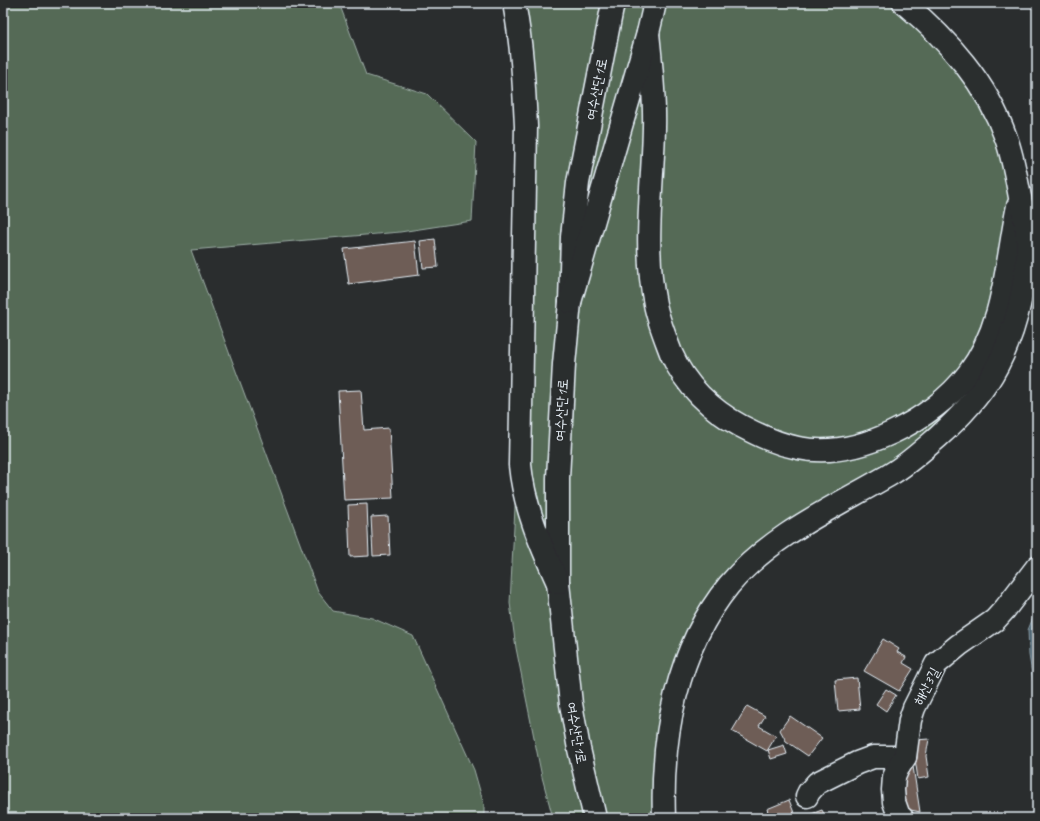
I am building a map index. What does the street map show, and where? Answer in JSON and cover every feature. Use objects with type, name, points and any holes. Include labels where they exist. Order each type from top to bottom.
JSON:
[{"type":"main road","points":[[514,3],[524,75],[526,126],[520,465],[522,484],[529,513],[558,583]]},
{"type":"main road","name":"여수산단1로","points":[[595,818],[579,749],[571,704],[558,583],[558,478],[560,422],[570,302],[572,237],[578,183],[613,3]]},
{"type":"main road","points":[[570,302],[655,3]]},
{"type":"main road","points":[[664,818],[663,790],[668,734],[674,700],[688,658],[705,622],[729,585],[763,552],[781,538],[813,518],[893,473],[924,449],[959,418],[986,384],[996,368],[1005,351],[1013,328],[1027,265],[1028,237],[1017,177],[1006,136],[985,92],[964,63],[945,41],[904,3]]},
{"type":"main road","points":[[648,32],[654,124],[649,232],[652,284],[655,305],[671,352],[685,378],[701,397],[720,413],[762,438],[800,448],[836,449],[856,446],[901,429],[921,416],[954,389],[968,375],[976,362],[991,330],[1003,293],[1011,238],[1020,199]]},
{"type":"main road","name":"해산3길","points":[[902,818],[897,812],[893,790],[894,777],[905,758],[912,714],[936,664],[959,645],[995,620],[1006,609],[1037,567]]},
{"type":"main road","points":[[807,796],[817,783],[857,762],[873,757],[905,758]]},
{"type":"green space","points":[[3,3],[339,3],[366,75],[427,94],[476,142],[472,221],[400,232],[191,250],[318,592],[333,611],[372,618],[413,636],[474,770],[484,805],[484,818],[3,818]]},
{"type":"green space","points":[[514,3],[904,3],[964,63],[1020,199],[959,418],[763,552],[688,658],[664,818],[553,818],[542,777],[516,648],[510,603],[520,412]]},
{"type":"water","points":[[1037,608],[1037,692],[1033,680],[1029,655],[1028,630]]},
{"type":"building","points":[[435,239],[438,267],[423,268],[420,241]]},
{"type":"building","points":[[415,241],[419,275],[349,284],[344,249]]},
{"type":"building","points":[[361,390],[364,430],[389,428],[393,498],[344,500],[338,391]]},
{"type":"building","points":[[367,504],[369,556],[350,557],[348,505]]},
{"type":"building","points":[[388,516],[390,555],[373,556],[371,517]]},
{"type":"building","points":[[883,639],[899,649],[897,652],[906,657],[903,663],[913,669],[899,691],[864,671]]},
{"type":"building","points":[[857,678],[860,709],[838,711],[835,680]]},
{"type":"building","points":[[886,689],[896,695],[886,711],[876,704]]},
{"type":"building","points":[[747,706],[765,716],[759,726],[776,736],[767,751],[732,731]]},
{"type":"building","points":[[790,716],[822,738],[808,756],[786,741],[780,730]]},
{"type":"building","points":[[929,739],[926,756],[929,777],[918,779],[914,752],[916,740]]},
{"type":"building","points":[[784,745],[787,754],[771,759],[768,750]]},
{"type":"building","points":[[912,760],[920,812],[906,809],[900,775]]},
{"type":"building","points":[[789,800],[796,818],[770,818],[767,809]]},
{"type":"building","points":[[822,810],[826,818],[801,818]]}]
